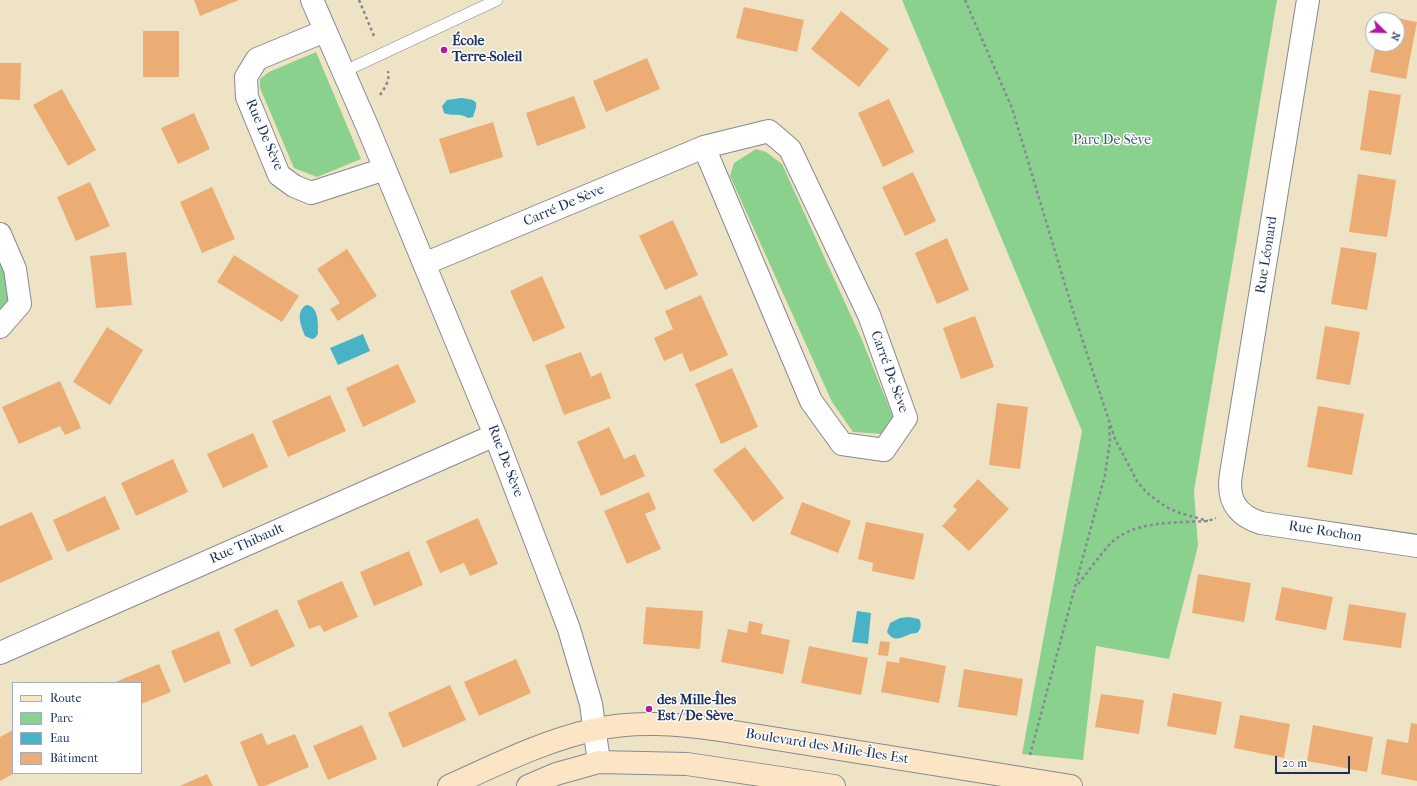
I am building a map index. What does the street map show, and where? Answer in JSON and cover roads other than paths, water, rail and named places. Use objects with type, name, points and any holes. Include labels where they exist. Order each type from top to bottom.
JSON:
[{"type":"street","name":"Rue De Sève","points":[[312,0],[385,169],[495,435],[569,629],[591,704],[599,762]]},
{"type":"street","name":"Rue Léonard","points":[[1237,508],[1232,498],[1230,482],[1308,0]]},
{"type":"street","name":"Rue De Sève","points":[[325,31],[257,59],[246,77],[247,97],[279,175],[294,186],[311,193],[385,169]]},
{"type":"street","name":"Carré De Sève","points":[[424,264],[704,147],[769,131],[790,149],[869,315],[906,418],[884,450],[842,444],[811,401],[704,147]]},
{"type":"street","points":[[0,234],[15,268],[20,304],[0,327]]},
{"type":"street","name":"Rue Thibault","points":[[0,653],[495,435]]},
{"type":"street","name":"Rue Rochon","points":[[1237,508],[1246,516],[1261,523],[1417,546]]},
{"type":"street","name":"Boulevard des Mille-Îles Est","points":[[449,786],[534,748],[594,729],[637,724],[687,726],[807,743],[1071,786]]},
{"type":"street","points":[[528,786],[556,774],[599,762],[687,764],[834,786]]},
{"type":"lane","points":[[343,72],[497,0]]},
{"type":"water","points":[[461,98],[476,102],[473,117],[468,118],[462,115],[450,115],[444,113],[442,106],[447,100]]},
{"type":"water","points":[[306,305],[313,308],[317,316],[318,334],[312,339],[305,336],[300,319],[301,311]]},
{"type":"water","points":[[363,334],[370,351],[338,365],[330,348]]},
{"type":"water","points":[[857,611],[871,613],[868,644],[852,642]]},
{"type":"water","points":[[909,617],[919,619],[921,623],[917,633],[901,638],[894,638],[890,636],[887,632],[890,623],[900,618]]},
{"type":"place","name":"École Terre-Soleil","points":[[444,50]]},
{"type":"place","name":"des Mille-Îles Est / De Sève","points":[[649,709]]},
{"type":"park label","name":"Parc De Sève","points":[[1112,141]]}]
